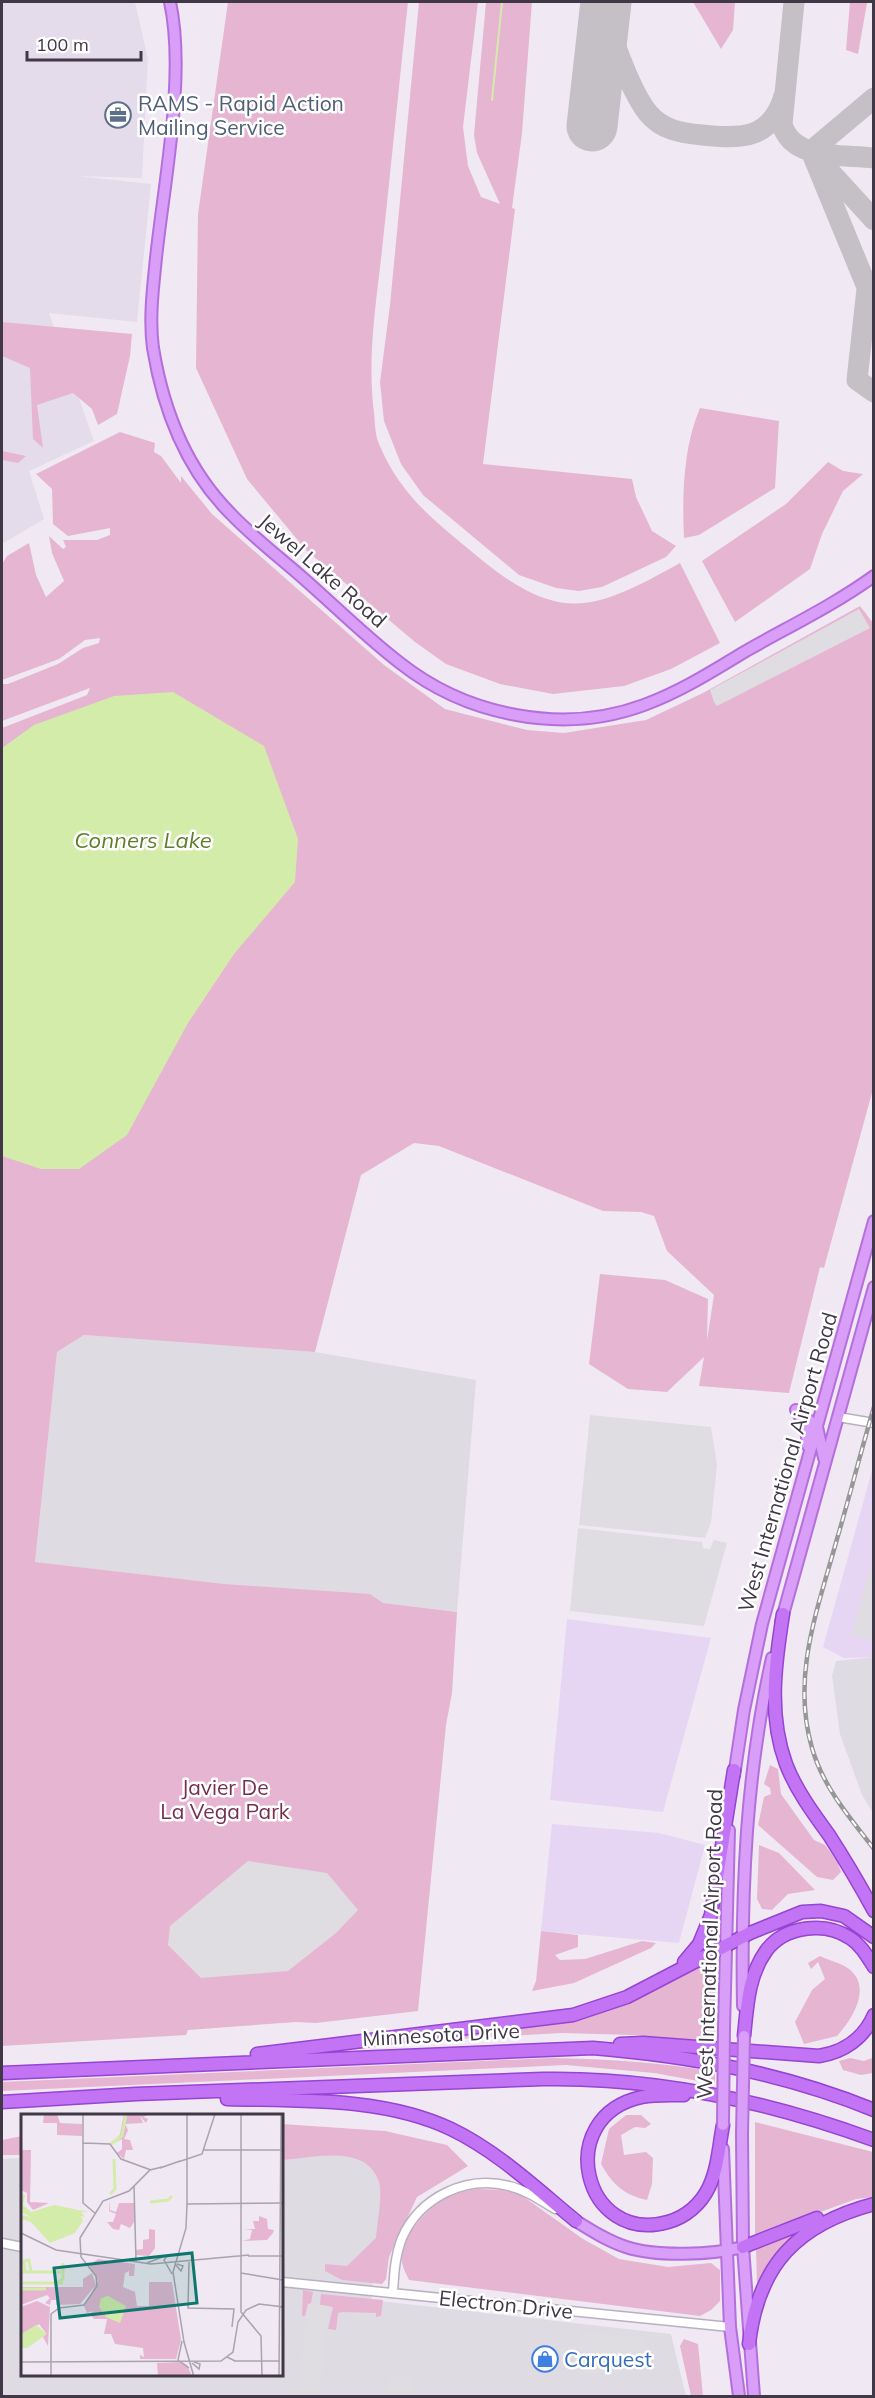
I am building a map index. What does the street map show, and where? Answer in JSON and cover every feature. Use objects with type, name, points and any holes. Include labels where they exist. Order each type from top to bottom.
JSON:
[{"type":"highway","points":[[783,1614],[774,1688],[775,1718],[782,1751],[801,1795],[853,1873],[873,1911]]},
{"type":"highway","points":[[663,1978],[692,1954],[707,1927],[717,1885],[734,1770]]},
{"type":"highway","points":[[131,2067],[548,2020],[599,2007],[792,1914],[811,1911],[844,1916],[873,1937]]},
{"type":"highway","points":[[744,2036],[753,1976],[766,1950],[777,1940],[808,1928],[829,1929],[856,1943],[873,1967]]},
{"type":"highway","points":[[592,2048],[643,2043],[819,2056],[834,2053],[852,2044],[866,2029],[873,2015]]},
{"type":"highway","name":"Minnesota Drive","points":[[2,2073],[592,2048],[688,2057],[759,2072],[873,2110]]},
{"type":"highway","points":[[2,2102],[136,2094],[574,2078],[640,2083],[718,2096],[796,2114],[873,2140]]},
{"type":"highway","points":[[136,2094],[361,2105],[419,2116],[475,2142],[576,2221]]},
{"type":"highway","points":[[718,2096],[655,2095],[618,2106],[601,2120],[591,2138],[587,2160],[591,2184],[603,2203],[624,2219],[648,2225],[672,2221],[693,2209],[709,2187],[723,2125]]},
{"type":"highway","points":[[743,2247],[850,2206],[873,2204]]},
{"type":"highway","points":[[749,2344],[761,2293],[772,2268],[786,2250],[817,2225],[873,2204]]},
{"type":"main road","name":"Jewel Lake Road","points":[[170,2],[175,35],[175,70],[154,276],[152,330],[166,407],[180,440],[196,468],[229,512],[401,664],[461,699],[512,715],[556,719],[618,712],[639,707],[684,687],[873,576]]},
{"type":"main road","name":"West International Airport Road","points":[[739,2397],[730,2327],[725,2251],[723,2125],[724,1948],[734,1770],[755,1652],[873,1221]]},
{"type":"main road","name":"West International Airport Road","points":[[754,2397],[743,2247],[742,2134],[744,2036],[742,1939],[744,1873],[751,1785],[761,1714],[783,1614],[873,1287]]},
{"type":"main road","points":[[806,1467],[808,1436],[796,1410],[817,1428],[823,1445],[824,1467]]},
{"type":"main road","points":[[576,2221],[602,2237],[638,2250],[725,2251],[743,2247]]},
{"type":"main road","points":[[730,2327],[742,2334],[749,2344]]},
{"type":"street","points":[[838,1418],[873,1423]]},
{"type":"street","points":[[393,2293],[397,2256],[408,2227],[423,2207],[445,2192],[469,2184],[508,2186],[528,2193],[576,2221]]},
{"type":"street","points":[[2,2243],[21,2247]]},
{"type":"street","name":"Electron Drive","points":[[284,2282],[730,2327]]},
{"type":"shaded area","points":[[2,2],[135,2],[148,59],[142,178],[77,176],[151,184],[137,322],[49,313],[94,441],[29,471],[44,519],[2,544]]},
{"type":"shaded area","points":[[859,609],[870,628],[717,706],[714,702],[710,690]]},
{"type":"shaded area","points":[[84,1335],[315,1352],[476,1380],[457,1612],[35,1562],[57,1352]]},
{"type":"shaded area","points":[[590,1415],[711,1427],[717,1465],[711,1523],[705,1538],[579,1525]]},
{"type":"shaded area","points":[[873,1467],[873,1657],[844,1658],[823,1647]]},
{"type":"shaded area","points":[[578,1528],[702,1542],[703,1548],[710,1549],[714,1540],[727,1543],[704,1626],[570,1611]]},
{"type":"shaded area","points":[[870,1569],[874,1570],[873,1641],[851,1635]]},
{"type":"shaded area","points":[[567,1619],[711,1638],[663,1812],[550,1800]]},
{"type":"shaded area","points":[[874,1657],[873,1813],[862,1795],[840,1734],[832,1676],[836,1661]]},
{"type":"shaded area","points":[[552,1824],[659,1833],[705,1845],[679,1943],[541,1931]]},
{"type":"shaded area","points":[[248,1861],[327,1873],[358,1910],[336,1933],[288,1971],[201,1978],[168,1945],[170,1926]]},
{"type":"shaded area","points":[[359,2148],[384,2176],[371,2300],[671,2334],[686,2396],[2,2396],[2,2159],[21,2158],[21,2377],[284,2377],[284,2151]]},
{"type":"shaded area","points":[[308,2304],[329,2306],[319,2396],[298,2396]]},
{"type":"shaded area","points":[[580,2332],[646,2338],[648,2360],[577,2376]]},
{"type":"shaded area","points":[[391,2374],[413,2377],[410,2396],[388,2396]]},
{"type":"green space","points":[[228,2],[408,2],[375,311],[371,372],[375,429],[379,444],[388,463],[410,495],[451,535],[483,561],[536,595],[559,602],[580,603],[602,599],[651,579],[680,563],[720,643],[671,669],[624,686],[553,694],[500,684],[446,664],[415,642],[306,550],[247,479],[196,368],[198,214]]},
{"type":"green space","points":[[419,2],[478,2],[463,127],[468,166],[481,197],[500,204],[477,153],[474,135],[486,2],[532,2],[522,133],[512,208],[515,209],[483,464],[632,479],[636,497],[652,531],[676,546],[666,557],[602,587],[579,591],[556,588],[519,575],[423,495],[401,464],[384,421],[380,382],[390,305]]},
{"type":"green space","points":[[693,2],[735,2],[733,30],[721,49]]},
{"type":"green space","points":[[850,2],[867,3],[858,54],[846,50]]},
{"type":"green space","points":[[2,322],[132,334],[130,356],[117,414],[98,425],[92,409],[73,393],[37,405],[43,448],[33,439],[30,368],[2,356]]},
{"type":"green space","points":[[700,408],[779,421],[775,488],[699,535],[684,538],[685,472],[690,439]]},
{"type":"green space","name":"Javier De La Vega Park","points":[[120,432],[155,443],[154,452],[161,456],[181,483],[181,476],[212,514],[384,665],[445,709],[527,730],[564,733],[646,720],[703,693],[860,606],[873,623],[873,1089],[824,1268],[820,1267],[789,1393],[699,1386],[704,1357],[667,1392],[628,1389],[589,1364],[600,1274],[665,1280],[708,1299],[707,1340],[714,1295],[667,1251],[654,1216],[641,1212],[603,1211],[439,1146],[414,1143],[361,1175],[315,1352],[84,1335],[57,1352],[35,1562],[224,1584],[370,1594],[383,1603],[457,1612],[452,1693],[446,1725],[418,2011],[316,2023],[296,2022],[188,2030],[186,2035],[2,2046],[2,728],[87,695],[90,688],[2,721],[2,684],[8,684],[58,664],[83,648],[99,643],[100,638],[85,640],[59,659],[2,680],[2,564],[7,556],[29,543],[36,575],[46,597],[64,581],[52,553],[49,536],[63,549],[66,547],[63,540],[97,540],[110,535],[110,528],[68,536],[53,524],[52,489],[36,474]]},
{"type":"green space","points":[[2,451],[26,456],[18,463],[2,460]]},
{"type":"green space","points":[[828,462],[843,471],[863,474],[843,491],[822,534],[810,569],[735,622],[702,561],[786,504]]},
{"type":"green space","points":[[770,1765],[778,1769],[781,1794],[814,1840],[825,1845],[837,1861],[841,1872],[833,1880],[817,1877],[758,1825],[764,1797],[771,1794],[770,1788],[764,1784]]},
{"type":"green space","points":[[759,1845],[779,1853],[815,1890],[788,1894],[772,1910],[762,1909],[757,1899]]},
{"type":"green space","points":[[541,1931],[578,1935],[578,1947],[555,1955],[560,1960],[585,1959],[642,1941],[656,1943],[651,1948],[574,1983],[532,1991],[536,1981]]},
{"type":"green space","points":[[820,1956],[843,1965],[854,1974],[859,1983],[860,1992],[854,2011],[837,2036],[804,2044],[795,2022],[812,1990],[825,1979],[818,1962],[811,1969],[808,1963]]},
{"type":"green space","points":[[710,1959],[715,1967],[715,2043],[634,2035],[562,2033],[385,2043],[510,2029],[563,2020]]},
{"type":"green space","points":[[551,2058],[633,2062],[715,2072],[715,2084],[654,2073],[566,2065],[2,2091],[2,2082]]},
{"type":"green space","points":[[850,2058],[864,2061],[872,2058],[873,2073],[861,2075],[843,2070],[839,2061]]},
{"type":"green space","points":[[626,2115],[641,2115],[651,2124],[645,2128],[635,2127],[621,2135],[624,2155],[646,2152],[653,2158],[652,2184],[647,2200],[620,2188],[601,2164],[609,2129]]},
{"type":"green space","points":[[755,2122],[873,2152],[873,2197],[856,2199],[755,2236]]},
{"type":"green space","points":[[284,2124],[385,2131],[447,2145],[468,2166],[417,2197],[389,2257],[386,2279],[382,2284],[342,2280],[325,2271],[325,2264],[347,2266],[376,2238],[380,2187],[373,2170],[363,2162],[351,2157],[323,2156],[284,2160]]},
{"type":"green space","points":[[21,2136],[21,2155],[2,2155],[2,2140]]},
{"type":"green space","points":[[477,2189],[514,2190],[583,2239],[619,2259],[668,2267],[711,2263],[720,2270],[720,2301],[700,2316],[409,2280],[403,2265],[402,2254],[404,2245],[414,2227],[442,2200],[455,2194]]},
{"type":"green space","points":[[799,2231],[773,2259],[759,2286],[757,2285],[756,2249]]},
{"type":"green space","points":[[303,2290],[313,2292],[305,2316],[302,2316]]},
{"type":"green space","points":[[321,2294],[383,2300],[381,2316],[376,2317],[376,2313],[338,2313],[336,2330],[328,2329],[333,2307],[320,2305]]},
{"type":"green space","points":[[684,2339],[698,2344],[703,2396],[691,2396],[680,2346]]},
{"type":"water","name":"Conners Lake","points":[[173,692],[264,746],[298,839],[295,882],[234,954],[188,1023],[127,1135],[79,1169],[41,1169],[2,1156],[2,748],[34,725],[114,696]]},
{"type":"waterway","points":[[492,100],[502,2]]},
{"type":"taxiway","points":[[794,2],[782,124],[788,136],[807,150],[874,158]]},
{"type":"taxiway","points":[[604,16],[623,66],[641,104],[653,119],[672,130],[729,137],[752,134],[771,121],[784,96]]},
{"type":"taxiway","points":[[811,151],[874,98]]},
{"type":"taxiway","points":[[811,151],[874,304]]},
{"type":"taxiway","points":[[822,163],[874,220]]},
{"type":"taxiway","points":[[867,289],[857,380],[874,392]]},
{"type":"runway","points":[[592,126],[606,2]]},
{"type":"railway","points":[[874,1407],[815,1616],[804,1695],[806,1721],[812,1748],[823,1776],[838,1801],[874,1849]]},
{"type":"place","name":"RAMS - Rapid Action Mailing Service","points":[[118,115]]},
{"type":"place","name":"Carquest","points":[[545,2359]]}]
